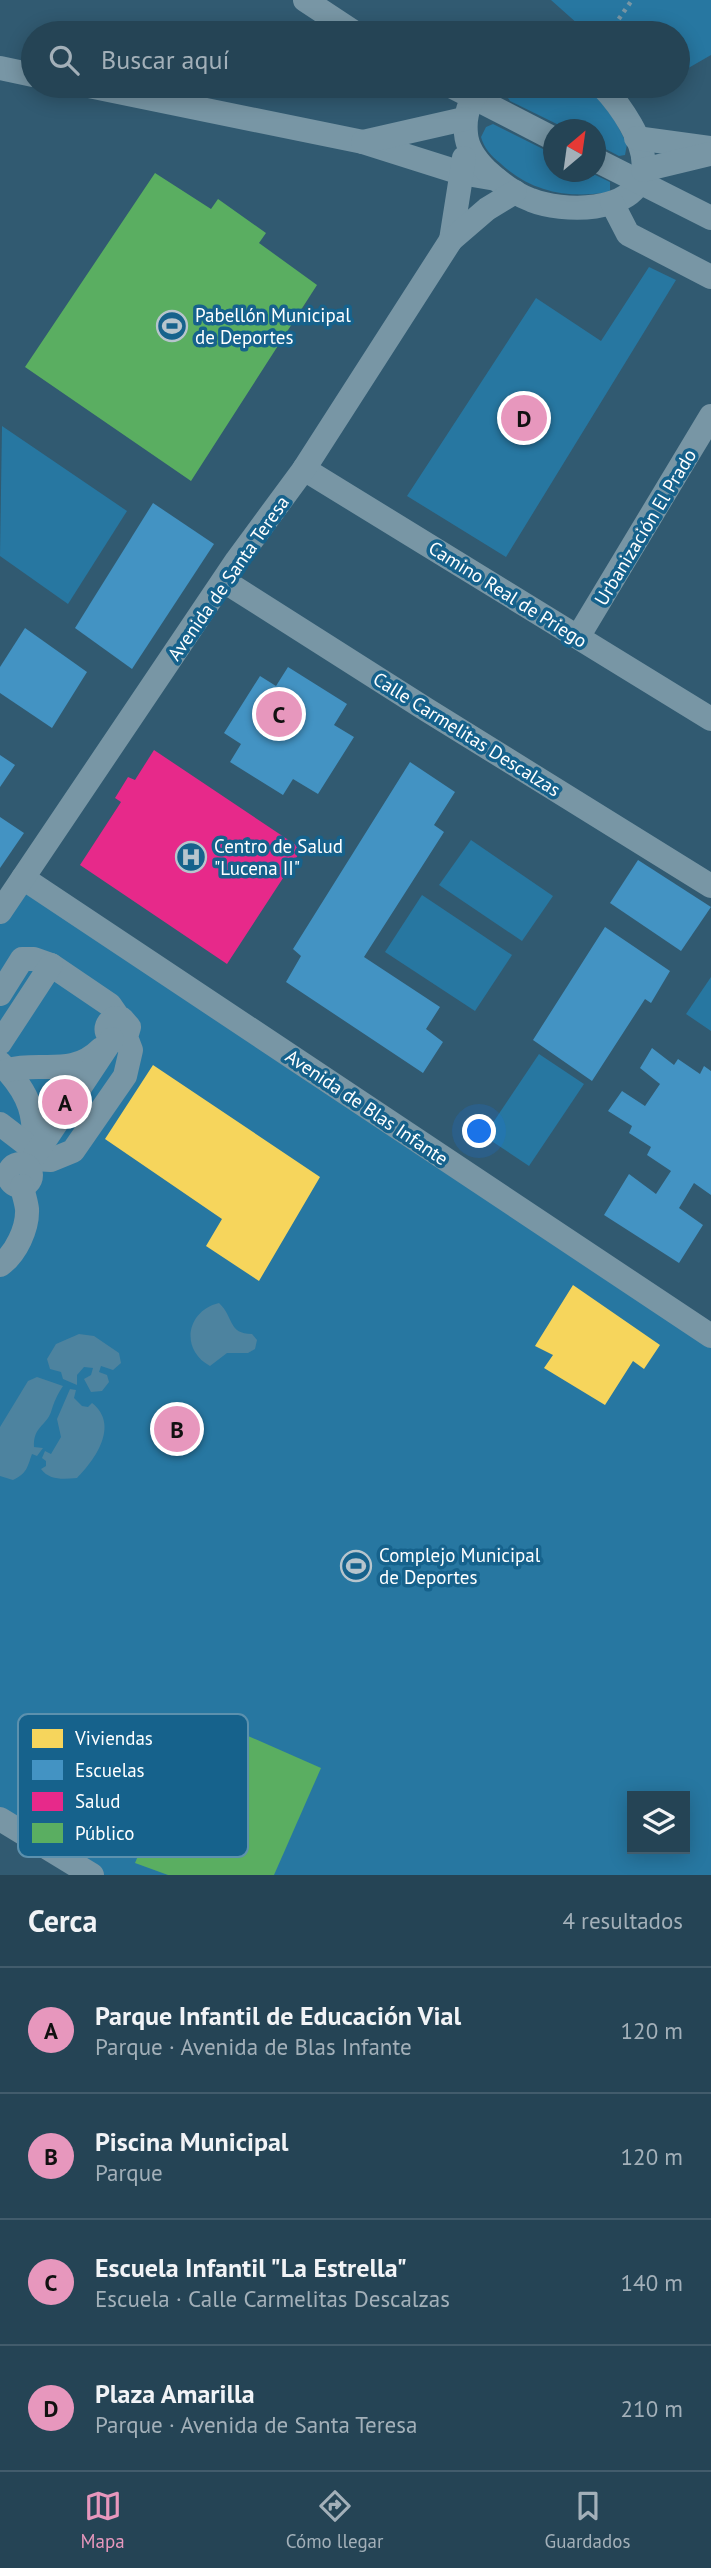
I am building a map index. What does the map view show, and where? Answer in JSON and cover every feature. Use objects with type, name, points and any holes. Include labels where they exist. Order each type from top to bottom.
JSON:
[{"type":"street","points":[[305,0],[337,21]]},
{"type":"street","points":[[0,68],[21,72]]},
{"type":"street","points":[[148,98],[363,142],[505,186],[531,200],[554,205],[597,207],[612,203],[625,196],[640,176],[711,154]]},
{"type":"street","points":[[611,98],[627,118],[636,138],[640,176]]},
{"type":"street","points":[[363,142],[472,111],[543,135]]},
{"type":"street","points":[[472,111],[477,160],[505,186]]},
{"type":"street","name":"Avenida de Santa Teresa","points":[[451,240],[472,111]]},
{"type":"street","points":[[636,138],[711,148]]},
{"type":"street","points":[[606,164],[640,176],[711,218]]},
{"type":"street","name":"Avenida de Santa Teresa","points":[[0,912],[224,581],[304,470],[451,240],[487,209],[505,186]]},
{"type":"street","points":[[612,203],[628,234],[711,276]]},
{"type":"street","name":"Urbanización El Prado","points":[[578,638],[711,416]]},
{"type":"street","name":"Camino Real de Priego","points":[[304,470],[711,719]]},
{"type":"street","name":"Calle Carmelitas Descalzas","points":[[224,581],[426,710],[711,886]]},
{"type":"street","name":"Avenida de Blas Infante","points":[[23,878],[711,1335]]},
{"type":"street","points":[[0,994],[22,959],[34,958],[51,965],[110,1004],[119,1031],[131,1050],[125,1076],[73,1151],[17,1169]]},
{"type":"street","points":[[0,1043],[51,965]]},
{"type":"street","points":[[4,1066],[70,1068],[96,1054],[119,1031]]},
{"type":"street","points":[[4,1066],[25,1094],[36,1126],[17,1169]]},
{"type":"street","points":[[0,1124],[17,1169],[27,1210],[23,1236],[7,1261],[0,1265]]},
{"type":"street","points":[[0,1819],[18,1830]]},
{"type":"street","points":[[62,1857],[92,1875]]},
{"type":"path","points":[[617,21],[632,0]]},
{"type":"shaded area","points":[[551,0],[711,0],[711,55],[690,67],[690,21],[575,21]]},
{"type":"shaded area","points":[[508,98],[597,98],[615,121],[627,144],[625,155],[619,156],[606,149],[606,119],[547,119]]},
{"type":"shaded area","points":[[493,124],[543,149],[543,182],[606,180],[610,182],[610,192],[565,194],[524,181],[488,152],[481,137],[486,127]]},
{"type":"shaded area","points":[[649,267],[676,280],[506,557],[407,496],[536,298],[601,341]]},
{"type":"shaded area","points":[[2,426],[127,511],[68,604],[0,556]]},
{"type":"shaded area","points":[[471,840],[553,896],[522,941],[439,885]]},
{"type":"shaded area","name":"Complejo Municipal de Deportes","points":[[23,878],[711,1336],[711,1875],[92,1875],[62,1857],[248,1857],[248,1714],[18,1714],[18,1830],[0,1819],[0,912]]},
{"type":"shaded area","points":[[422,895],[512,955],[475,1011],[385,952]]},
{"type":"shaded area","points":[[711,977],[711,1031],[686,1014]]},
{"type":"shaded area","points":[[539,1054],[584,1084],[529,1166],[484,1136]]},
{"type":"shaded area","points":[[219,1303],[235,1328],[252,1334],[257,1340],[255,1349],[248,1353],[227,1353],[210,1366],[194,1351],[191,1331],[199,1314]]},
{"type":"shaded area","points":[[79,1334],[94,1336],[119,1353],[121,1363],[113,1370],[101,1366],[99,1372],[107,1375],[109,1382],[102,1391],[91,1392],[84,1379],[91,1375],[93,1368],[84,1367],[77,1375],[77,1385],[63,1379],[61,1372],[50,1369],[47,1359],[56,1344]]},
{"type":"shaded area","points":[[37,1377],[63,1386],[49,1417],[34,1440],[34,1447],[43,1448],[37,1456],[32,1454],[26,1470],[13,1480],[0,1476],[0,1427],[28,1381]]},
{"type":"shaded area","points":[[70,1389],[76,1390],[74,1398],[82,1406],[88,1407],[92,1403],[100,1412],[104,1421],[104,1432],[97,1452],[77,1478],[58,1478],[49,1476],[41,1469],[46,1466],[46,1461],[42,1458],[45,1451],[51,1454],[61,1437],[57,1419]]},
{"type":"building: Viviendas","points":[[153,1065],[320,1177],[259,1281],[206,1246],[222,1219],[105,1139]]},
{"type":"building: Viviendas","points":[[573,1285],[660,1345],[644,1369],[633,1361],[605,1405],[544,1368],[553,1355],[535,1346]]},
{"type":"building: Escuelas","points":[[153,503],[214,544],[132,669],[75,628]]},
{"type":"building: Escuelas","points":[[25,628],[87,672],[52,728],[0,693],[0,667]]},
{"type":"building: Escuelas","points":[[288,667],[347,704],[334,725],[354,737],[318,794],[293,779],[283,795],[230,762],[241,744],[224,733],[260,676],[276,686]]},
{"type":"building: Escuelas","points":[[0,755],[15,765],[0,787]]},
{"type":"building: Escuelas","points":[[410,762],[455,792],[434,825],[444,832],[364,957],[440,1007],[426,1029],[443,1042],[423,1073],[286,982],[301,956],[293,949]]},
{"type":"building: Escuelas","points":[[0,817],[24,833],[0,868]]},
{"type":"building: Escuelas","points":[[638,860],[711,907],[681,951],[610,903]]},
{"type":"building: Escuelas","points":[[605,927],[670,971],[651,1003],[645,999],[592,1081],[533,1040]]},
{"type":"building: Escuelas","points":[[652,1048],[674,1065],[678,1059],[700,1074],[704,1066],[711,1071],[711,1195],[694,1183],[679,1208],[703,1225],[679,1263],[604,1215],[629,1174],[656,1194],[671,1171],[647,1155],[651,1147],[629,1133],[632,1126],[608,1111],[622,1091],[645,1106],[660,1084],[640,1068]]},
{"type":"building: Salud","name":"Centro de Salud \"Lucena II\"","points":[[154,750],[302,849],[227,964],[80,865],[121,802],[115,798],[128,777],[135,780]]},
{"type":"building: Público","name":"Pabellón Municipal de Deportes","points":[[155,173],[211,209],[218,199],[266,233],[259,243],[317,285],[191,481],[25,367]]},
{"type":"building: Público","points":[[248,1736],[321,1768],[274,1875],[168,1875],[135,1863],[138,1857],[248,1857]]},
{"type":"place","name":"Pabellón Municipal de Deportes","points":[[172,326]]},
{"type":"place","name":"Plaza Amarilla","points":[[524,418]]},
{"type":"place","name":"Escuela Infantil \"La Estrella\"","points":[[279,714]]},
{"type":"place","name":"Centro de Salud \"Lucena II\"","points":[[191,857]]},
{"type":"place","name":"Parque Infantil de Educación Vial","points":[[65,1102]]},
{"type":"place","name":"Piscina Municipal","points":[[177,1429]]},
{"type":"place","name":"Complejo Municipal de Deportes","points":[[356,1566]]}]
